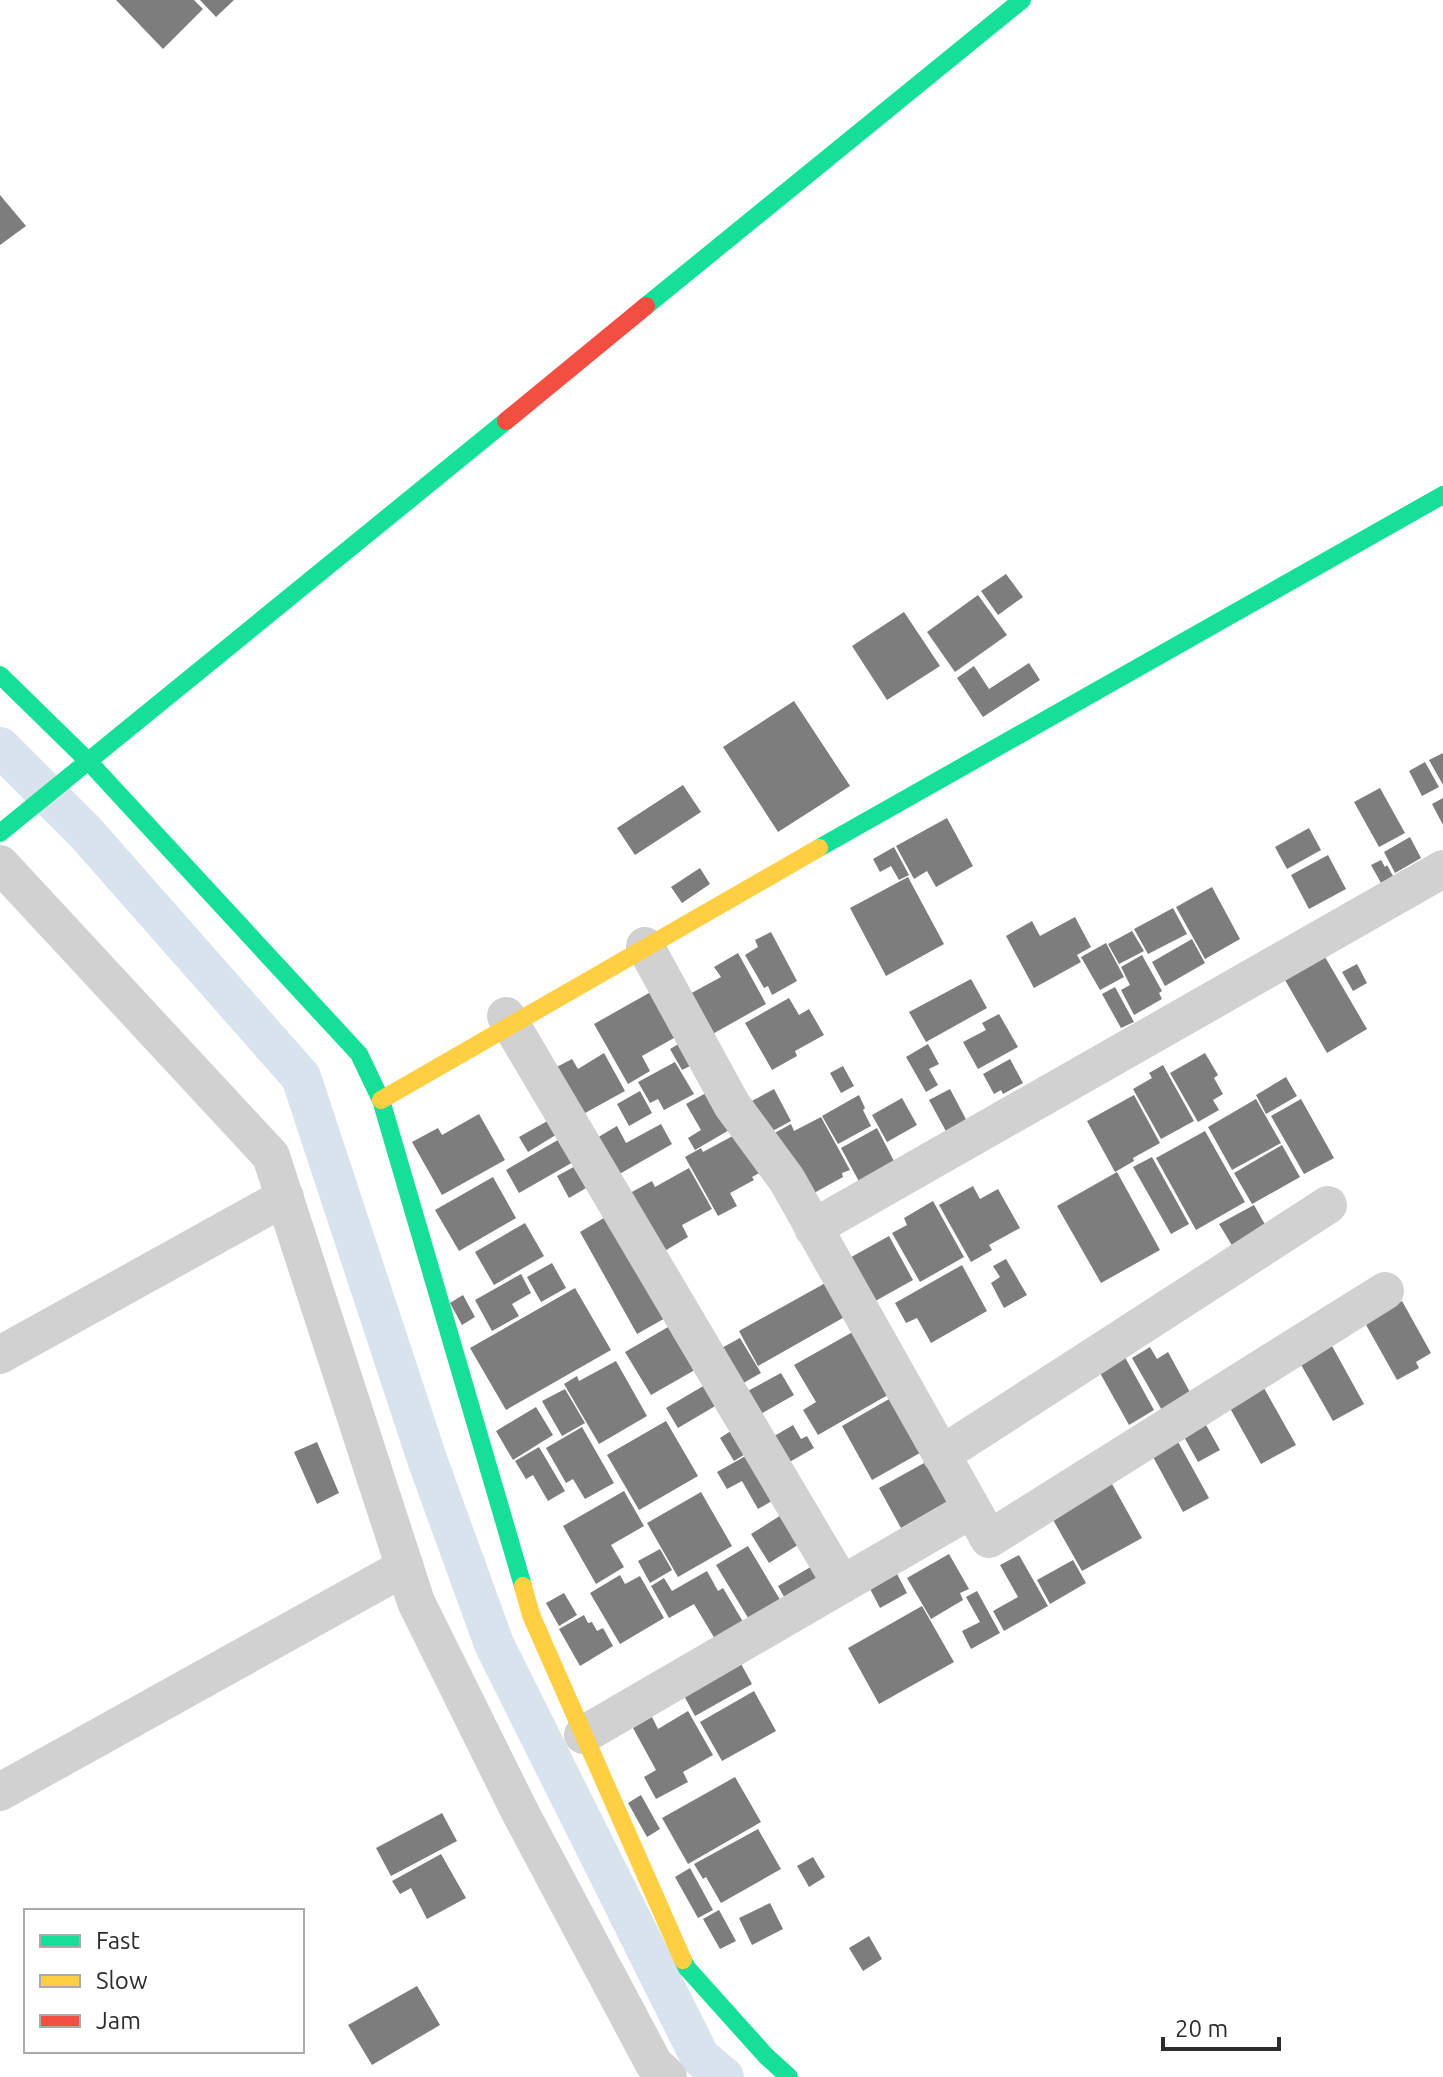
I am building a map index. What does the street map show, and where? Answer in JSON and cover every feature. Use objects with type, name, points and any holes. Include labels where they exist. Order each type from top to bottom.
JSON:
[{"type":"street","points":[[668,2077],[654,2064],[520,1812],[416,1602],[271,1156],[1,859],[89,762],[1022,0]]},
{"type":"street","points":[[381,1100],[508,1021],[1443,495]]},
{"type":"street","points":[[0,675],[89,762],[359,1054],[381,1100],[531,1615],[687,1968],[766,2056],[789,2077]]},
{"type":"street","points":[[813,1228],[1443,869]]},
{"type":"street","points":[[645,946],[732,1105],[787,1180],[989,1539],[1385,1291]]},
{"type":"street","points":[[508,1021],[842,1585]]},
{"type":"street","points":[[0,1355],[285,1197]]},
{"type":"street","points":[[941,1455],[1328,1205]]},
{"type":"street","points":[[583,1735],[972,1509]]},
{"type":"street","points":[[0,1792],[405,1567]]},
{"type":"building","points":[[116,0],[194,0],[203,9],[163,49]]},
{"type":"building","points":[[200,0],[234,0],[216,17]]},
{"type":"building","points":[[0,195],[26,226],[0,245]]},
{"type":"building","points":[[1006,574],[1023,597],[998,615],[981,591]]},
{"type":"building","points":[[978,595],[1007,635],[955,672],[927,632]]},
{"type":"building","points":[[904,612],[940,666],[887,700],[852,646]]},
{"type":"building","points":[[1029,663],[1040,680],[983,717],[957,678],[974,666],[989,689]]},
{"type":"building","points":[[794,701],[850,786],[778,832],[723,747]]},
{"type":"building","points":[[1443,753],[1443,785],[1429,760]]},
{"type":"building","points":[[1425,762],[1439,787],[1422,796],[1409,771]]},
{"type":"building","points":[[683,785],[701,812],[635,855],[617,828]]},
{"type":"building","points":[[1380,788],[1405,833],[1379,847],[1354,802]]},
{"type":"building","points":[[1443,798],[1443,825],[1432,804]]},
{"type":"building","points":[[947,818],[973,866],[936,887],[927,871],[914,879],[896,846]]},
{"type":"building","points":[[1309,828],[1321,850],[1287,869],[1275,847]]},
{"type":"building","points":[[1410,837],[1421,858],[1395,873],[1384,852]]},
{"type":"building","points":[[894,847],[909,875],[899,880],[891,866],[880,872],[873,859]]},
{"type":"building","points":[[1328,855],[1346,889],[1309,909],[1291,875]]},
{"type":"building","points":[[1381,860],[1393,876],[1381,883],[1371,865]]},
{"type":"building","points":[[700,868],[710,884],[682,903],[671,887]]},
{"type":"building","points":[[908,877],[944,944],[886,976],[850,908]]},
{"type":"building","points":[[1212,887],[1240,939],[1205,959],[1176,907]]},
{"type":"building","points":[[1173,908],[1187,934],[1148,954],[1134,929]]},
{"type":"building","points":[[1075,917],[1091,947],[1077,955],[1081,962],[1034,988],[1006,936],[1032,921],[1040,936]]},
{"type":"building","points":[[1132,931],[1144,951],[1119,964],[1108,944]]},
{"type":"building","points":[[771,932],[797,981],[772,995],[768,986],[764,988],[745,955],[758,947],[755,940]]},
{"type":"building","points":[[1192,939],[1205,963],[1165,986],[1152,962]]},
{"type":"building","points":[[1106,943],[1124,977],[1100,990],[1081,957]]},
{"type":"building","points":[[738,953],[766,1004],[709,1036],[686,996],[721,977],[714,967]]},
{"type":"building","points":[[1142,955],[1162,991],[1159,993],[1162,999],[1134,1015],[1121,990],[1130,985],[1121,967]]},
{"type":"building","points":[[1325,957],[1367,1029],[1327,1053],[1285,980]]},
{"type":"building","points":[[1357,964],[1367,983],[1353,991],[1342,972]]},
{"type":"building","points":[[971,979],[987,1008],[926,1042],[909,1012]]},
{"type":"building","points":[[1115,987],[1134,1022],[1121,1028],[1102,994]]},
{"type":"building","points":[[656,989],[681,1034],[642,1056],[650,1071],[628,1084],[594,1024]]},
{"type":"building","points":[[789,998],[799,1015],[809,1009],[824,1035],[795,1051],[797,1056],[772,1070],[745,1023]]},
{"type":"building","points":[[999,1014],[1018,1047],[978,1069],[963,1042],[986,1030],[982,1023]]},
{"type":"building","points":[[687,1039],[700,1061],[682,1070],[670,1049]]},
{"type":"building","points":[[928,1044],[939,1064],[929,1069],[938,1085],[926,1092],[906,1057]]},
{"type":"building","points":[[604,1053],[625,1091],[576,1118],[549,1071],[572,1059],[578,1069]]},
{"type":"building","points":[[1205,1053],[1218,1075],[1214,1078],[1223,1094],[1213,1100],[1219,1110],[1198,1122],[1170,1073]]},
{"type":"building","points":[[1010,1059],[1023,1083],[1003,1094],[1001,1090],[994,1094],[983,1074]]},
{"type":"building","points":[[675,1062],[694,1094],[664,1110],[658,1099],[650,1103],[638,1082]]},
{"type":"building","points":[[1163,1065],[1194,1121],[1161,1139],[1133,1089],[1152,1078],[1149,1073]]},
{"type":"building","points":[[843,1066],[854,1086],[841,1093],[830,1073]]},
{"type":"building","points":[[1286,1077],[1297,1096],[1266,1114],[1256,1095]]},
{"type":"building","points":[[774,1089],[791,1121],[767,1134],[750,1102]]},
{"type":"building","points":[[950,1089],[969,1125],[948,1135],[929,1100]]},
{"type":"building","points":[[640,1091],[652,1113],[629,1126],[617,1104]]},
{"type":"building","points":[[706,1093],[736,1126],[695,1150],[688,1138],[701,1130],[686,1104]]},
{"type":"building","points":[[859,1095],[871,1126],[838,1144],[822,1116]]},
{"type":"building","points":[[1134,1095],[1160,1143],[1115,1172],[1087,1121]]},
{"type":"building","points":[[902,1098],[917,1125],[887,1142],[872,1115]]},
{"type":"building","points":[[1256,1099],[1281,1143],[1232,1170],[1208,1127]]},
{"type":"building","points":[[1301,1099],[1334,1158],[1304,1174],[1271,1116]]},
{"type":"building","points":[[479,1114],[505,1160],[442,1195],[412,1142],[438,1128],[442,1135]]},
{"type":"building","points":[[821,1117],[850,1170],[805,1198],[771,1135],[791,1124],[794,1131]]},
{"type":"building","points":[[551,1119],[559,1133],[528,1152],[519,1137]]},
{"type":"building","points":[[661,1124],[672,1144],[616,1176],[595,1139],[617,1126],[626,1143]]},
{"type":"building","points":[[877,1128],[897,1167],[862,1187],[841,1148]]},
{"type":"building","points":[[1205,1131],[1245,1202],[1196,1230],[1156,1158]]},
{"type":"building","points":[[740,1132],[763,1171],[752,1177],[754,1180],[730,1193],[737,1206],[718,1216],[685,1157],[701,1148],[703,1152]]},
{"type":"building","points":[[563,1137],[575,1161],[519,1193],[506,1170]]},
{"type":"building","points":[[1282,1145],[1300,1177],[1252,1204],[1234,1173]]},
{"type":"building","points":[[1152,1157],[1189,1224],[1171,1234],[1133,1167]]},
{"type":"building","points":[[581,1163],[593,1184],[569,1198],[557,1176]]},
{"type":"building","points":[[689,1168],[712,1209],[682,1225],[688,1237],[663,1252],[630,1193],[652,1181],[655,1187]]},
{"type":"building","points":[[1117,1172],[1160,1250],[1101,1283],[1057,1206]]},
{"type":"building","points":[[493,1177],[516,1218],[459,1251],[435,1210]]},
{"type":"building","points":[[973,1186],[980,1199],[998,1189],[1020,1228],[989,1245],[992,1250],[971,1262],[939,1205]]},
{"type":"building","points":[[933,1201],[964,1257],[920,1282],[892,1233],[907,1225],[904,1218]]},
{"type":"building","points":[[1254,1205],[1267,1228],[1233,1247],[1219,1224]]},
{"type":"building","points":[[609,1215],[667,1317],[637,1334],[580,1232]]},
{"type":"building","points":[[525,1223],[544,1256],[494,1285],[475,1252]]},
{"type":"building","points":[[889,1236],[913,1280],[870,1304],[846,1260]]},
{"type":"building","points":[[1006,1259],[1027,1295],[1004,1308],[991,1283],[1000,1277],[993,1266]]},
{"type":"building","points":[[552,1263],[566,1288],[541,1302],[527,1277]]},
{"type":"building","points":[[962,1265],[987,1311],[931,1343],[917,1318],[906,1323],[895,1303]]},
{"type":"building","points":[[521,1274],[531,1293],[512,1304],[519,1316],[492,1331],[475,1300]]},
{"type":"building","points":[[829,1281],[848,1315],[758,1366],[739,1331]]},
{"type":"building","points":[[575,1288],[611,1350],[506,1410],[470,1348]]},
{"type":"building","points":[[463,1295],[475,1317],[462,1325],[450,1303]]},
{"type":"building","points":[[1402,1301],[1431,1353],[1416,1362],[1419,1368],[1397,1380],[1365,1323]]},
{"type":"building","points":[[675,1323],[700,1367],[651,1395],[625,1352]]},
{"type":"building","points":[[858,1329],[893,1392],[818,1435],[803,1410],[816,1402],[794,1365]]},
{"type":"building","points":[[740,1338],[761,1373],[738,1386],[718,1350]]},
{"type":"building","points":[[1332,1346],[1364,1404],[1333,1421],[1300,1363]]},
{"type":"building","points":[[1150,1347],[1157,1359],[1168,1352],[1192,1396],[1163,1412],[1132,1358]]},
{"type":"building","points":[[1121,1350],[1154,1410],[1129,1425],[1095,1364]]},
{"type":"building","points":[[616,1361],[647,1416],[599,1444],[564,1384],[577,1376],[579,1381]]},
{"type":"building","points":[[781,1373],[794,1395],[759,1415],[746,1392]]},
{"type":"building","points":[[1260,1381],[1296,1445],[1261,1464],[1226,1401]]},
{"type":"building","points":[[710,1382],[722,1402],[678,1428],[666,1408]]},
{"type":"building","points":[[565,1389],[585,1423],[562,1436],[542,1401]]},
{"type":"building","points":[[896,1395],[927,1449],[872,1480],[842,1426]]},
{"type":"building","points":[[536,1407],[553,1435],[513,1460],[496,1431]]},
{"type":"building","points":[[666,1421],[698,1476],[639,1510],[607,1455]]},
{"type":"building","points":[[793,1425],[801,1439],[807,1436],[814,1448],[786,1464],[771,1438]]},
{"type":"building","points":[[1206,1425],[1220,1450],[1198,1462],[1184,1437]]},
{"type":"building","points":[[582,1427],[614,1483],[585,1499],[573,1479],[566,1483],[546,1448]]},
{"type":"building","points":[[734,1429],[747,1453],[734,1461],[720,1438]]},
{"type":"building","points":[[1177,1440],[1209,1498],[1183,1512],[1152,1455]]},
{"type":"building","points":[[317,1442],[339,1493],[317,1504],[294,1452]]},
{"type":"building","points":[[539,1447],[565,1491],[548,1501],[533,1475],[526,1479],[515,1461]]},
{"type":"building","points":[[751,1453],[777,1498],[758,1509],[742,1481],[727,1489],[717,1472]]},
{"type":"building","points":[[933,1458],[955,1497],[901,1528],[879,1488]]},
{"type":"building","points":[[1112,1484],[1142,1538],[1082,1571],[1052,1518]]},
{"type":"building","points":[[624,1491],[644,1526],[611,1545],[624,1567],[596,1584],[563,1526]]},
{"type":"building","points":[[701,1492],[732,1546],[678,1577],[647,1523]]},
{"type":"building","points":[[783,1514],[801,1543],[769,1563],[751,1534]]},
{"type":"building","points":[[748,1546],[785,1608],[753,1626],[716,1565]]},
{"type":"building","points":[[660,1549],[672,1570],[650,1583],[638,1561]]},
{"type":"building","points":[[949,1554],[969,1589],[960,1593],[963,1600],[931,1619],[907,1578]]},
{"type":"building","points":[[1019,1555],[1048,1606],[1004,1631],[993,1611],[1018,1597],[1000,1565]]},
{"type":"building","points":[[1073,1560],[1086,1583],[1050,1604],[1037,1580]]},
{"type":"building","points":[[814,1565],[829,1590],[792,1611],[778,1586]]},
{"type":"building","points":[[894,1568],[907,1593],[880,1608],[867,1583]]},
{"type":"building","points":[[707,1571],[718,1591],[723,1588],[749,1632],[721,1649],[694,1604],[669,1618],[651,1586],[664,1578],[672,1591]]},
{"type":"building","points":[[620,1575],[625,1584],[640,1576],[664,1618],[620,1644],[590,1593]]},
{"type":"building","points":[[977,1591],[1000,1633],[971,1649],[962,1631],[980,1622],[966,1597]]},
{"type":"building","points":[[564,1593],[577,1615],[559,1626],[546,1603]]},
{"type":"building","points":[[922,1606],[954,1662],[879,1704],[848,1648]]},
{"type":"building","points":[[584,1615],[597,1631],[603,1628],[613,1646],[580,1666],[559,1629]]},
{"type":"building","points":[[734,1651],[752,1684],[695,1716],[677,1683]]},
{"type":"building","points":[[754,1691],[776,1731],[722,1761],[700,1722]]},
{"type":"building","points":[[688,1711],[713,1755],[683,1772],[688,1782],[656,1799],[644,1777],[656,1770],[633,1728],[652,1717],[658,1729]]},
{"type":"building","points":[[735,1777],[761,1822],[688,1864],[662,1818]]},
{"type":"building","points":[[641,1795],[660,1829],[647,1837],[628,1803]]},
{"type":"building","points":[[442,1813],[457,1841],[391,1876],[376,1848]]},
{"type":"building","points":[[758,1829],[781,1869],[721,1903],[706,1877],[703,1879],[694,1864]]},
{"type":"building","points":[[441,1854],[466,1898],[427,1919],[411,1888],[400,1894],[392,1881]]},
{"type":"building","points":[[813,1857],[825,1877],[809,1887],[797,1866]]},
{"type":"building","points":[[690,1868],[713,1910],[698,1918],[675,1877]]},
{"type":"building","points":[[770,1903],[783,1929],[752,1945],[739,1918]]},
{"type":"building","points":[[719,1910],[736,1941],[720,1949],[703,1919]]},
{"type":"building","points":[[869,1936],[882,1959],[863,1971],[849,1948]]},
{"type":"building","points":[[417,1986],[440,2025],[372,2065],[348,2025]]},
{"type":"waterway","points":[[0,747],[86,833],[301,1077],[428,1462],[494,1644],[700,2057],[724,2077]]},
{"type":"traffic: fast","points":[[646,306],[1022,0]]},
{"type":"traffic: fast","points":[[0,833],[506,421]]},
{"type":"traffic: fast","points":[[819,848],[1443,495]]},
{"type":"traffic: fast","points":[[0,675],[89,762],[359,1054],[381,1100],[523,1586]]},
{"type":"traffic: fast","points":[[683,1960],[766,2056],[789,2077]]},
{"type":"traffic: slow","points":[[381,1100],[819,848]]},
{"type":"traffic: slow","points":[[523,1586],[531,1615],[683,1960]]},
{"type":"traffic: jam","points":[[506,421],[646,306]]}]
